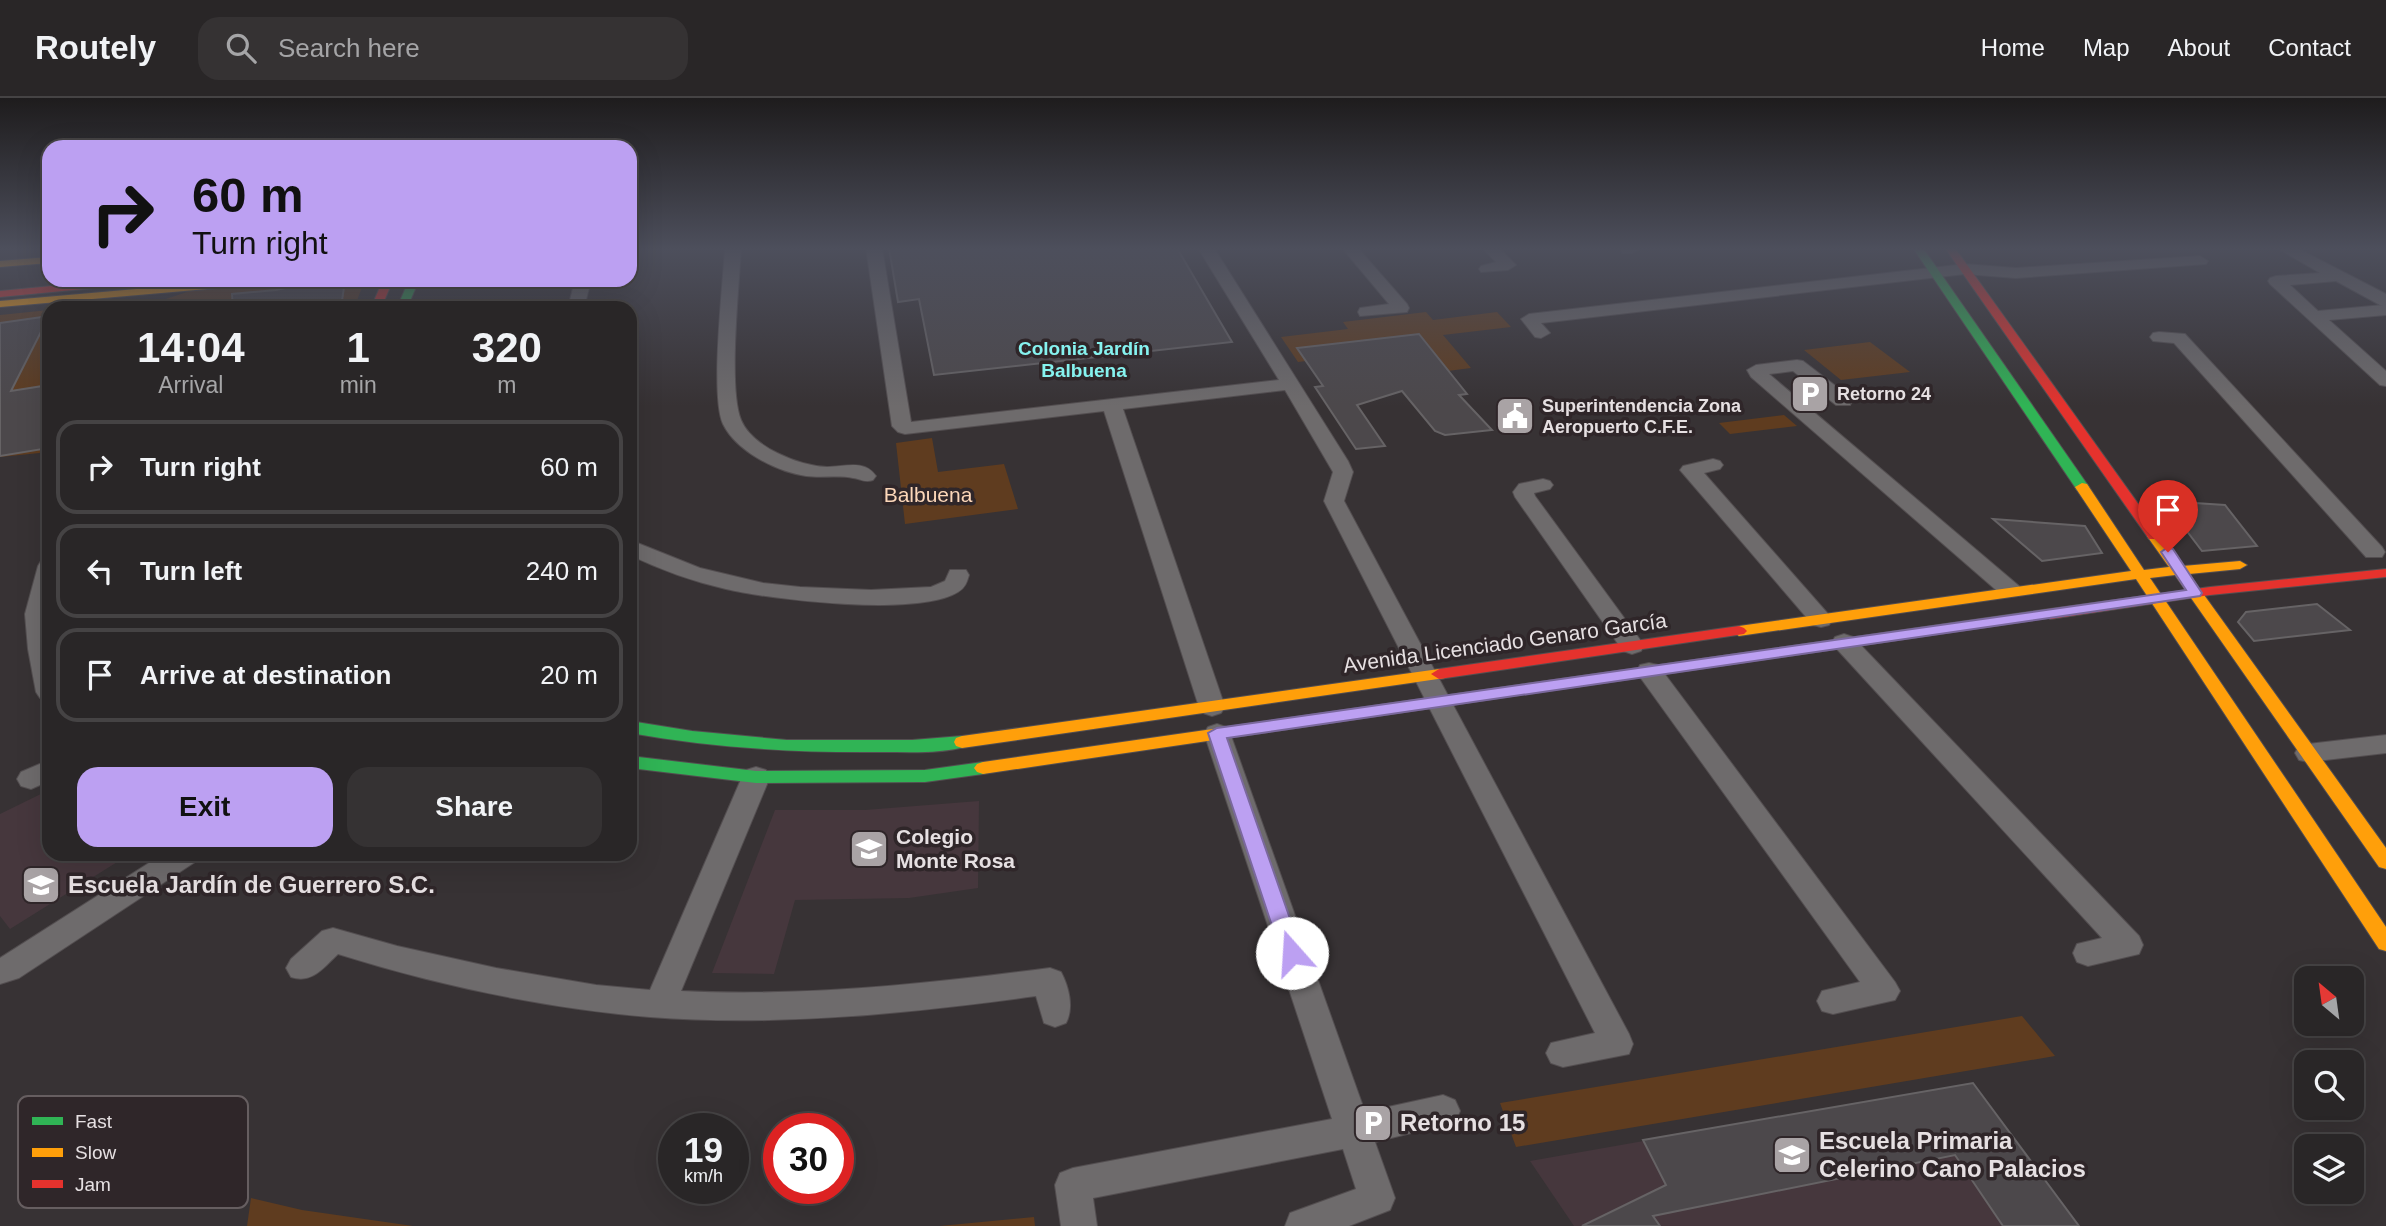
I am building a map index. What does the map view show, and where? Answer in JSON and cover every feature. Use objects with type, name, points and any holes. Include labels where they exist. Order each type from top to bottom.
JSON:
[{"type":"street","points":[[0,304],[39,301]]},
{"type":"street","points":[[731,301],[726,396],[732,423],[756,450],[788,466],[826,473],[861,471],[866,476]]},
{"type":"street","points":[[882,301],[902,426],[905,428],[1291,384]]},
{"type":"street","points":[[1239,301],[1343,472],[1334,501],[1617,1044],[1563,1053]]},
{"type":"street","points":[[1366,313],[1402,308],[1396,301]]},
{"type":"street","points":[[1541,333],[1529,319],[1691,301]]},
{"type":"street","points":[[1954,301],[2158,599],[2386,943]]},
{"type":"street","points":[[1988,301],[2386,862]]},
{"type":"street","points":[[2297,301],[2386,381]]},
{"type":"street","points":[[2314,316],[2386,310]]},
{"type":"street","points":[[2159,337],[2179,338],[2374,552]]},
{"type":"street","points":[[1112,405],[1212,707]]},
{"type":"street","points":[[1799,408],[2011,591]]},
{"type":"street","points":[[1713,465],[1690,470],[1821,620]]},
{"type":"street","points":[[1544,485],[1526,488],[1523,492],[1632,646]]},
{"type":"street","points":[[637,558],[747,586],[831,597],[877,598],[939,593],[955,584],[958,575]]},
{"type":"street","name":"Avenida Licenciado Genaro García","points":[[637,728],[769,747],[935,745],[2011,591],[2140,574],[2250,564]]},
{"type":"street","points":[[637,763],[756,777],[925,776],[2195,593],[2386,573]]},
{"type":"street","points":[[42,624],[42,659]]},
{"type":"street","points":[[1844,642],[2127,945],[2088,953]]},
{"type":"street","points":[[1649,671],[1884,991],[1833,1001]]},
{"type":"street","points":[[1217,733],[1377,1198],[1303,1226]]},
{"type":"street","points":[[1006,736],[1009,764]]},
{"type":"street","points":[[2308,753],[2386,744]]},
{"type":"street","points":[[660,1003],[756,777]]},
{"type":"street","points":[[0,971],[8,969],[173,861]]},
{"type":"street","points":[[302,968],[333,940],[429,966],[597,998],[724,1005],[884,1000],[1050,981],[1055,1013]]},
{"type":"street","points":[[1079,1226],[1073,1185],[1353,1132],[1443,1111]]},
{"type":"shaded area","name":"Escuela Jardín de Guerrero S.C.","points":[[42,793],[42,861],[119,861],[10,929],[0,916],[0,814]]},
{"type":"shaded area","name":"Colegio Monte Rosa","points":[[979,801],[978,888],[909,898],[795,900],[774,974],[712,973],[775,810],[865,810]]},
{"type":"shaded area","name":"Escuela Primaria Celerino Cano Palacios","points":[[1973,1083],[2079,1226],[1574,1226],[1530,1161]]},
{"type":"green space","points":[[152,301],[156,301],[357,301],[357,301]]},
{"type":"green space","points":[[42,311],[42,453],[0,457],[0,315]]},
{"type":"green space","points":[[1426,312],[1433,320],[1497,312],[1511,327],[1443,335],[1471,368],[1424,374],[1404,349],[1298,362],[1281,337],[1348,329],[1343,322]]},
{"type":"green space","points":[[1870,342],[1910,372],[1841,380],[1804,350]]},
{"type":"green space","points":[[1784,415],[1797,426],[1730,434],[1719,423]]},
{"type":"green space","name":"Balbuena","points":[[932,438],[938,472],[1004,464],[1018,509],[905,524],[896,443]]},
{"type":"green space","points":[[2022,1016],[2055,1056],[1516,1147],[1500,1103]]},
{"type":"green space","points":[[251,1198],[302,1210],[413,1226],[247,1226]]},
{"type":"green space","points":[[1034,1217],[1035,1226],[940,1226]]},
{"type":"building","points":[[232,301],[342,301],[342,301]]},
{"type":"building","points":[[919,301],[1208,301],[1232,342],[934,375]]},
{"type":"building","points":[[42,317],[42,330],[11,391],[42,386],[42,449],[0,456],[0,323]]},
{"type":"building","points":[[1419,334],[1467,394],[1459,395],[1492,430],[1445,435],[1435,431],[1402,391],[1357,405],[1385,446],[1356,449],[1315,387],[1323,386],[1297,348]]},
{"type":"building","points":[[2164,501],[2225,505],[2257,546],[2202,551]]},
{"type":"building","points":[[1993,519],[2085,526],[2102,553],[2042,561]]},
{"type":"building","points":[[2317,604],[2350,630],[2254,641],[2238,622],[2246,612]]},
{"type":"building","name":"Escuela Primaria Celerino Cano Palacios","points":[[1973,1083],[2079,1226],[2003,1226],[1955,1155],[1653,1216],[1660,1226],[1582,1226],[1666,1185],[1643,1140]]},
{"type":"traffic: fast","points":[[1954,301],[2082,487]]},
{"type":"traffic: fast","points":[[1575,682],[2050,614]]},
{"type":"traffic: fast","points":[[637,728],[724,741],[787,746],[912,746],[962,742]]},
{"type":"traffic: fast","points":[[637,763],[756,777],[925,776],[983,768]]},
{"type":"traffic: slow","points":[[0,304],[39,301]]},
{"type":"traffic: slow","points":[[2082,487],[2386,943]]},
{"type":"traffic: slow","points":[[2154,536],[2386,862]]},
{"type":"traffic: slow","points":[[1739,631],[2112,577],[2240,565]]},
{"type":"traffic: slow","points":[[962,742],[1439,674]]},
{"type":"traffic: slow","points":[[983,768],[1575,682]]},
{"type":"traffic: jam","points":[[1987,301],[2154,536]]},
{"type":"traffic: jam","points":[[2050,614],[2210,591],[2386,573]]},
{"type":"traffic: jam","points":[[1439,674],[1739,631]]},
{"type":"place","name":"Retorno 24","points":[[1810,394]]},
{"type":"place","name":"Superintendencia Zona Aeropuerto C.F.E.","points":[[1515,416]]},
{"type":"place","name":"Colegio Monte Rosa","points":[[869,849]]},
{"type":"place","name":"Escuela Jardín de Guerrero S.C.","points":[[41,885]]},
{"type":"place","name":"Retorno 15","points":[[1373,1123]]},
{"type":"place","name":"Escuela Primaria Celerino Cano Palacios","points":[[1792,1155]]},
{"type":"district","name":"Colonia Jardín Balbuena","points":[[1084,359]]},
{"type":"route","points":[[1292,953],[1217,733],[2195,593],[2168,552]]}]
